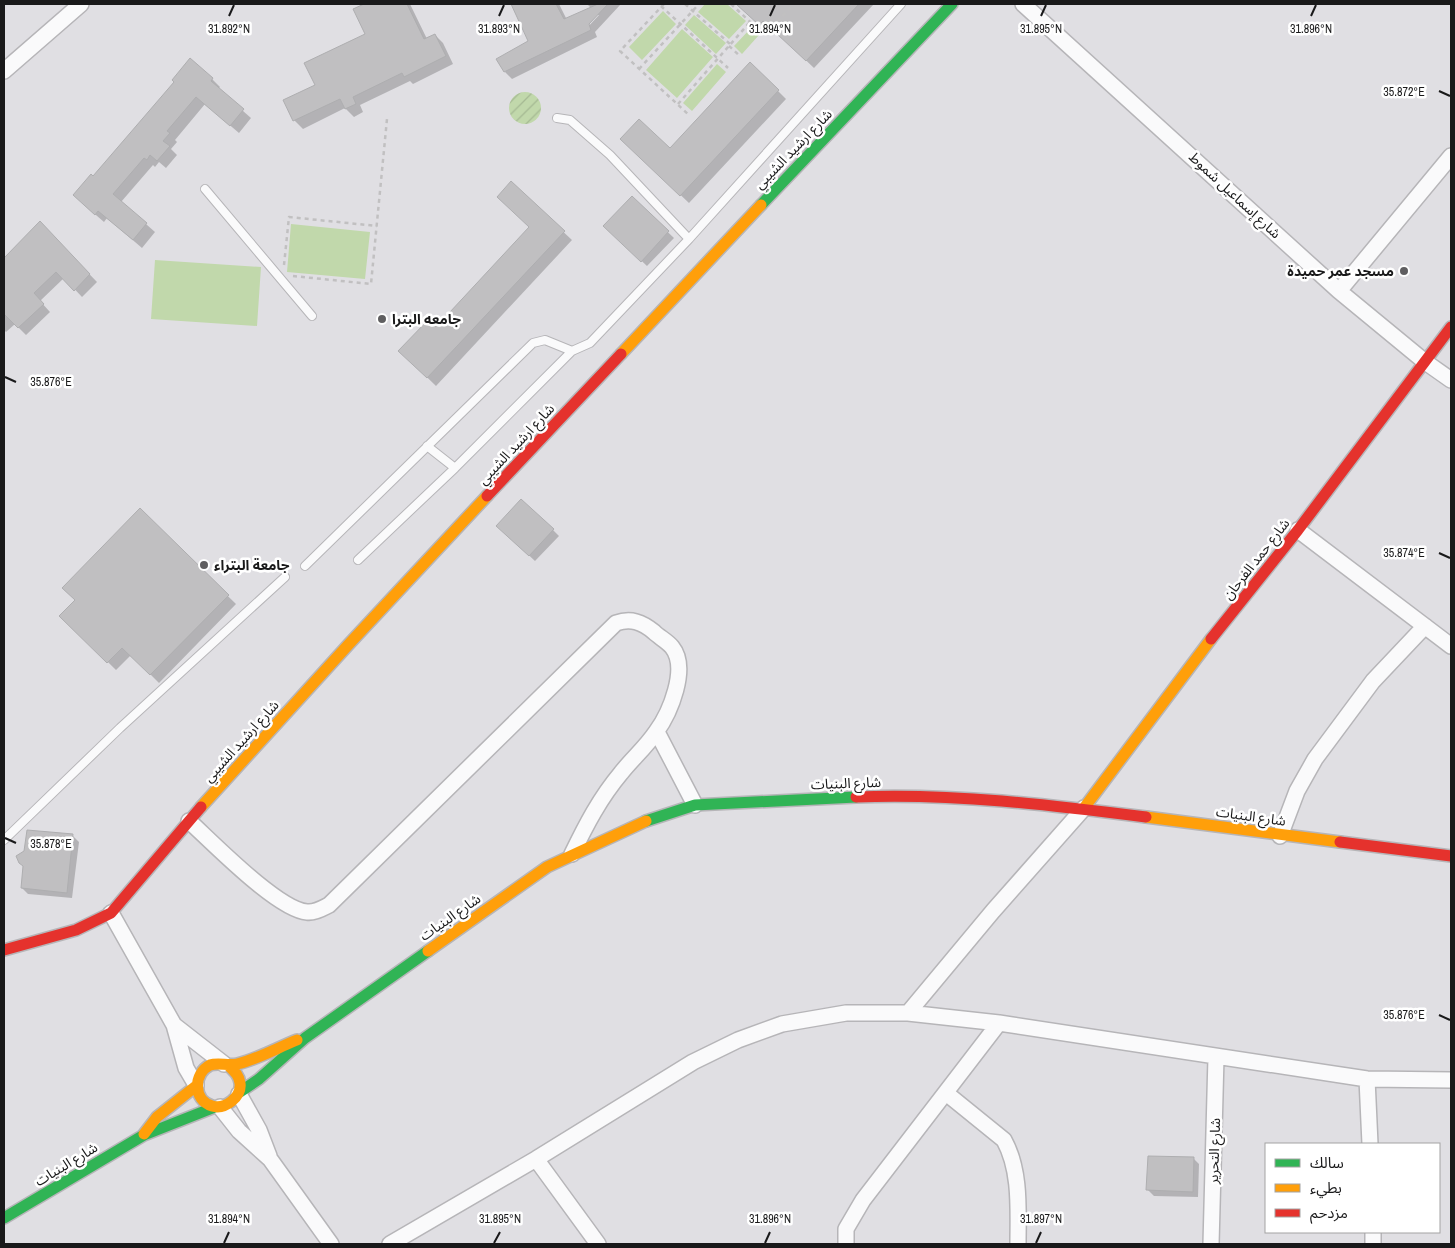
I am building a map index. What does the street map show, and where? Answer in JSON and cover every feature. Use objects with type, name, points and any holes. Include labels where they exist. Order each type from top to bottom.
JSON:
[{"type":"street","points":[[4,71],[81,4]]},
{"type":"street","name":"شارع ارشيد الشيبي","points":[[111,913],[189,820],[349,644],[707,261],[952,4]]},
{"type":"street","name":"شارع إسماعيل شموط","points":[[1023,4],[1340,292],[1424,361],[1451,380]]},
{"type":"street","points":[[1340,292],[1451,156]]},
{"type":"street","name":"شارع حمد الفرحان","points":[[1084,808],[1198,656],[1298,530],[1451,327]]},
{"type":"street","points":[[1298,530],[1451,646]]},
{"type":"street","points":[[189,820],[260,884],[288,904],[307,912],[320,910],[329,905],[566,670],[616,623],[624,620],[644,625],[671,647],[676,654],[679,670],[673,698],[657,732],[602,798],[572,854]]},
{"type":"street","points":[[1280,836],[1297,791],[1315,759],[1373,681],[1425,626]]},
{"type":"street","points":[[657,732],[695,805]]},
{"type":"street","name":"شارع البنيات","points":[[239,1093],[259,1079],[305,1038],[546,867],[635,825],[695,805],[883,796],[1037,803],[1280,836],[1451,856]]},
{"type":"street","points":[[908,1013],[993,910],[1084,808]]},
{"type":"street","points":[[4,950],[76,930],[111,913],[174,1026],[186,1068],[196,1085],[199,1096],[206,1104],[218,1107],[234,1101],[239,1093]]},
{"type":"street","points":[[390,1244],[536,1159],[693,1062],[738,1040],[782,1024],[846,1013],[908,1013],[999,1023],[1367,1079],[1451,1080]]},
{"type":"street","points":[[846,1244],[846,1229],[863,1200],[999,1023]]},
{"type":"street","points":[[174,1026],[238,1076],[239,1093],[258,1130],[270,1160]]},
{"type":"street","name":"شارع البنيات","points":[[226,1065],[305,1038]]},
{"type":"street","name":"شارع التحرير","points":[[1211,1244],[1216,1057]]},
{"type":"street","points":[[196,1085],[199,1075],[205,1068],[214,1064],[226,1065]]},
{"type":"street","points":[[1367,1079],[1370,1143]]},
{"type":"street","name":"شارع البنيات","points":[[144,1135],[158,1117],[196,1085]]},
{"type":"street","points":[[946,1093],[1004,1140],[1010,1150],[1017,1186],[1018,1244]]},
{"type":"street","points":[[218,1107],[239,1131],[270,1160],[331,1244]]},
{"type":"street","name":"شارع البنيات","points":[[4,1218],[144,1135],[218,1107]]},
{"type":"street","points":[[536,1159],[598,1244]]},
{"type":"lane","points":[[358,560],[455,468],[572,350],[590,344],[689,239],[901,4]]},
{"type":"lane","points":[[557,118],[570,120],[610,155],[689,239]]},
{"type":"lane","points":[[205,189],[312,316]]},
{"type":"lane","points":[[305,566],[532,343],[545,340],[572,350]]},
{"type":"lane","points":[[428,446],[455,468]]},
{"type":"lane","points":[[4,840],[120,728],[285,577]]},
{"type":"path","points":[[685,4],[740,56]]},
{"type":"path","points":[[639,69],[699,4]]},
{"type":"path","points":[[731,4],[764,35],[794,4]]},
{"type":"path","points":[[690,114],[620,51],[662,5],[728,68]]},
{"type":"path","points":[[678,104],[750,22]]},
{"type":"path","points":[[293,276],[371,284],[387,119]]},
{"type":"path","points":[[284,265],[289,217],[377,226]]},
{"type":"green space","points":[[705,4],[727,4],[746,21],[729,39],[698,12]]},
{"type":"green space","points":[[663,11],[676,24],[642,60],[629,47]]},
{"type":"green space","points":[[694,15],[726,43],[716,54],[685,25]]},
{"type":"green space","points":[[751,28],[759,35],[742,54],[734,46]]},
{"type":"green space","points":[[682,29],[713,57],[677,98],[646,70]]},
{"type":"green space","points":[[717,64],[726,72],[692,111],[683,103]]},
{"type":"green space","points":[[525,92],[536,97],[541,108],[536,119],[525,124],[514,119],[509,108],[514,97]]},
{"type":"green space","points":[[291,224],[370,232],[365,279],[287,272]]},
{"type":"green space","points":[[155,260],[261,267],[257,326],[151,319]]},
{"type":"building","points":[[364,4],[407,4],[424,39],[435,34],[446,56],[404,77],[402,73],[353,97],[356,104],[345,109],[340,99],[293,121],[283,100],[315,85],[304,63],[365,34],[353,9]]},
{"type":"building","points":[[511,4],[556,4],[564,19],[598,4],[608,4],[589,24],[591,30],[504,72],[496,59],[528,41]]},
{"type":"building","points":[[736,4],[859,4],[806,61],[763,21],[759,25]]},
{"type":"building","points":[[190,58],[213,78],[211,81],[244,109],[230,126],[196,97],[167,131],[170,133],[163,141],[170,146],[157,161],[150,155],[147,160],[144,158],[113,194],[147,223],[133,240],[98,211],[95,215],[73,195],[91,174],[93,176],[174,82],[172,80]]},
{"type":"building","points":[[750,62],[779,90],[680,196],[620,139],[639,119],[670,148]]},
{"type":"building","points":[[511,181],[565,231],[427,378],[398,351],[428,320],[436,327],[529,227],[497,197]]},
{"type":"building","points":[[632,196],[669,231],[641,262],[603,226]]},
{"type":"building","points":[[40,221],[90,274],[74,291],[56,272],[34,293],[44,304],[18,328],[4,314],[4,258]]},
{"type":"building","points":[[521,499],[554,529],[529,556],[496,526]]},
{"type":"building","points":[[140,508],[229,595],[150,675],[122,648],[107,663],[59,616],[75,600],[62,588]]},
{"type":"building","points":[[27,830],[73,834],[67,893],[21,888],[23,866],[19,863],[16,856],[24,851]]},
{"type":"building","points":[[1148,1156],[1194,1157],[1193,1192],[1146,1190]]},
{"type":"traffic: fast","points":[[761,205],[952,4]]},
{"type":"traffic: fast","points":[[646,821],[695,805],[856,797]]},
{"type":"traffic: fast","points":[[240,1092],[259,1079],[305,1038],[428,951]]},
{"type":"traffic: fast","points":[[4,1218],[144,1135],[215,1107]]},
{"type":"traffic: slow","points":[[621,354],[761,205]]},
{"type":"traffic: slow","points":[[201,807],[487,496]]},
{"type":"traffic: slow","points":[[1084,808],[1211,639]]},
{"type":"traffic: slow","points":[[1146,817],[1340,842]]},
{"type":"traffic: slow","points":[[428,951],[547,867],[646,821]]},
{"type":"traffic: slow","points":[[228,1065],[239,1078],[240,1088],[232,1101],[222,1106],[212,1106],[206,1103],[199,1093],[198,1080],[204,1069],[213,1064],[245,1062],[297,1040]]},
{"type":"traffic: slow","points":[[144,1134],[157,1117],[196,1086]]},
{"type":"traffic: jam","points":[[1211,639],[1298,530],[1451,327]]},
{"type":"traffic: jam","points":[[487,496],[621,354]]},
{"type":"traffic: jam","points":[[856,797],[965,798],[1038,804],[1146,817]]},
{"type":"traffic: jam","points":[[4,950],[76,930],[111,913],[201,807]]},
{"type":"traffic: jam","points":[[1340,842],[1451,856]]},
{"type":"place","name":"مسجد عمر حميدة","points":[[1404,271]]},
{"type":"place","name":"جامعه البترا","points":[[382,319]]},
{"type":"place","name":"جامعة البتراء","points":[[204,565]]}]
